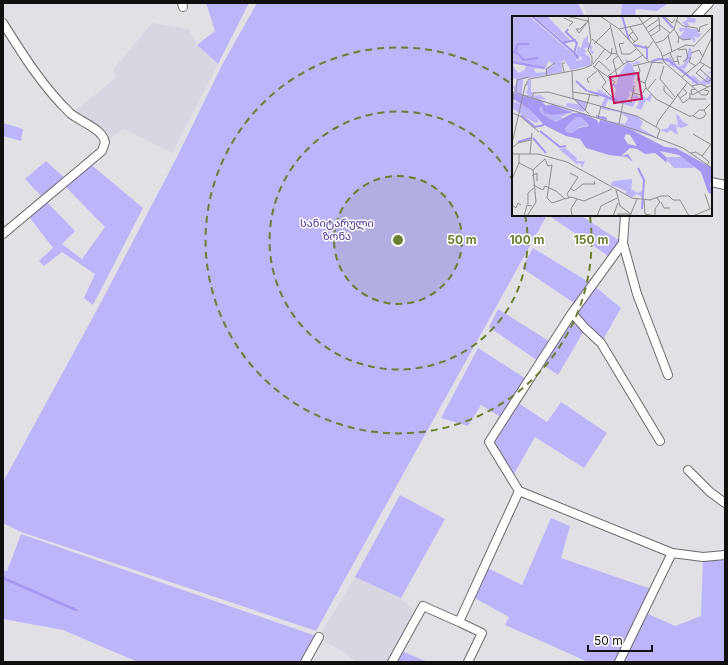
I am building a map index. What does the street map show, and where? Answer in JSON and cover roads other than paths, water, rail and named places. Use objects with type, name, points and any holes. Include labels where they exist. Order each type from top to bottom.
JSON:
[{"type":"street","points":[[697,16],[709,3]]},
{"type":"street","points":[[3,24],[33,70],[71,114],[101,134],[104,137],[105,142],[102,151],[3,234]]},
{"type":"street","points":[[712,182],[725,185]]},
{"type":"street","points":[[625,216],[623,243],[637,294],[668,375]]},
{"type":"street","points":[[623,243],[572,313],[489,442],[519,491],[672,553],[703,557],[725,555]]},
{"type":"street","points":[[572,313],[601,343],[660,442]]},
{"type":"street","points":[[688,470],[710,492],[725,503]]},
{"type":"street","points":[[459,622],[519,491]]},
{"type":"street","points":[[619,662],[672,553]]},
{"type":"street","points":[[392,662],[423,606],[482,633],[468,662]]},
{"type":"street","points":[[305,662],[319,637]]},
{"type":"waterway","points":[[3,578],[76,610]]},
{"type":"park label","name":"სანიტარული ზონა","points":[[337,229]]}]
